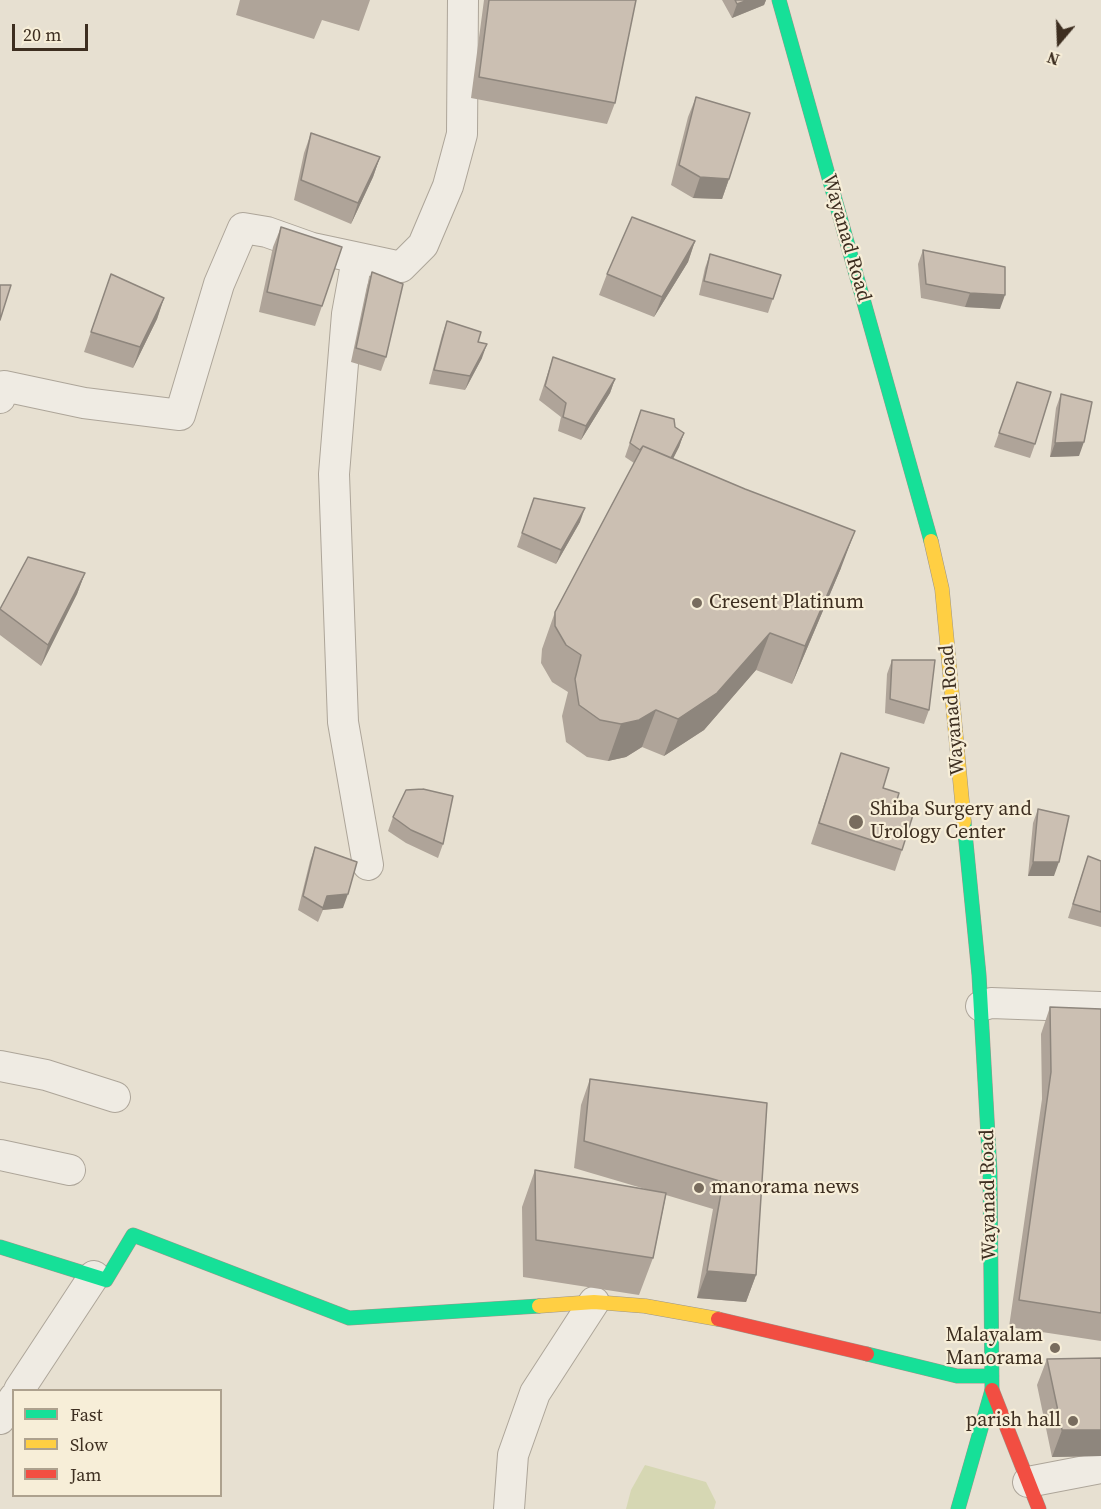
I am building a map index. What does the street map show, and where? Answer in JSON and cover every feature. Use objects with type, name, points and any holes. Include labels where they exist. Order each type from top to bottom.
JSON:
[{"type":"main road","name":"Wayanad Road","points":[[779,0],[927,524],[942,589],[981,1006],[990,1172],[992,1383],[958,1509]]},
{"type":"main road","points":[[0,1246],[106,1280],[133,1235],[349,1318],[594,1302],[645,1306],[733,1321],[957,1377],[992,1383],[1033,1496]]},
{"type":"street","points":[[0,398],[4,386],[84,403],[180,415],[219,284],[243,228],[357,258],[401,267],[423,245],[447,186],[462,134],[463,0]]},
{"type":"street","points":[[357,258],[347,314],[334,474],[343,722],[368,865]]},
{"type":"street","points":[[981,1006],[991,1003],[1101,1007]]},
{"type":"street","points":[[0,1066],[46,1076],[115,1097]]},
{"type":"street","points":[[0,1155],[70,1170]]},
{"type":"street","points":[[19,1389],[94,1276]]},
{"type":"street","points":[[509,1509],[513,1455],[535,1394],[594,1302]]},
{"type":"street","points":[[0,1419],[12,1401]]},
{"type":"street","points":[[1033,1496],[1101,1468]]},
{"type":"green space","points":[[645,1465],[706,1482],[716,1502],[714,1509],[626,1509],[631,1490]]},
{"type":"building","points":[[489,0],[636,0],[615,103],[479,77]]},
{"type":"building","points":[[735,0],[748,0],[737,4]]},
{"type":"building","points":[[696,97],[750,113],[729,179],[700,177],[679,165]]},
{"type":"building","points":[[311,133],[380,157],[358,203],[301,180]]},
{"type":"building","points":[[632,217],[695,241],[662,297],[607,274]]},
{"type":"building","points":[[281,227],[342,247],[322,306],[267,292]]},
{"type":"building","points":[[923,250],[1005,267],[1005,295],[970,293],[926,284]]},
{"type":"building","points":[[710,254],[781,275],[773,299],[704,281]]},
{"type":"building","points":[[372,272],[403,284],[386,357],[356,348]]},
{"type":"building","points":[[111,274],[164,298],[140,347],[91,332]]},
{"type":"building","points":[[0,285],[11,285],[0,320]]},
{"type":"building","points":[[447,321],[481,332],[478,342],[487,344],[470,376],[434,370]]},
{"type":"building","points":[[553,357],[615,379],[586,426],[563,417],[566,403],[545,386]]},
{"type":"building","points":[[1017,382],[1051,392],[1035,444],[999,433]]},
{"type":"building","points":[[1061,394],[1092,402],[1084,442],[1055,443]]},
{"type":"building","points":[[641,410],[674,419],[675,427],[684,433],[671,458],[643,446],[640,450],[630,443]]},
{"type":"building","name":"Cresent Platinum","points":[[643,446],[745,489],[855,531],[805,646],[770,633],[717,693],[678,719],[656,710],[639,720],[621,724],[600,720],[579,705],[575,679],[581,655],[566,645],[555,626],[555,612]]},
{"type":"building","points":[[534,498],[585,508],[561,550],[522,533]]},
{"type":"building","points":[[28,557],[85,573],[48,645],[0,609]]},
{"type":"building","points":[[892,660],[935,660],[929,710],[890,699]]},
{"type":"building","points":[[841,753],[889,768],[883,788],[899,793],[894,810],[913,815],[902,850],[819,823]]},
{"type":"building","points":[[423,789],[453,796],[443,844],[411,830],[393,817],[406,790]]},
{"type":"building","points":[[1038,809],[1069,816],[1059,862],[1033,862]]},
{"type":"building","points":[[315,847],[357,862],[348,894],[327,896],[323,908],[303,896]]},
{"type":"building","points":[[1088,856],[1101,861],[1101,912],[1073,904]]},
{"type":"building","points":[[1050,1007],[1101,1009],[1101,1313],[1019,1300],[1051,1072]]},
{"type":"building","name":"manorama news","points":[[590,1079],[767,1103],[756,1275],[707,1271],[723,1182],[584,1141]]},
{"type":"building","points":[[535,1170],[666,1193],[653,1258],[536,1240]]},
{"type":"building","points":[[1101,1358],[1101,1430],[1062,1430],[1047,1359]]},
{"type":"traffic: fast","points":[[779,0],[931,541]]},
{"type":"traffic: fast","points":[[958,1509],[992,1390],[990,1172],[979,975],[964,822]]},
{"type":"traffic: fast","points":[[0,1247],[106,1280],[133,1235],[349,1318],[539,1306]]},
{"type":"traffic: fast","points":[[867,1354],[957,1376],[992,1376]]},
{"type":"traffic: slow","points":[[931,541],[942,589],[964,822]]},
{"type":"traffic: slow","points":[[539,1306],[594,1302],[645,1306],[718,1319]]},
{"type":"traffic: jam","points":[[718,1319],[867,1354]]},
{"type":"traffic: jam","points":[[992,1390],[1039,1509]]},
{"type":"place","name":"Cresent Platinum","points":[[697,603]]},
{"type":"place","name":"Shiba Surgery and Urology Center","points":[[856,822]]},
{"type":"place","name":"manorama news","points":[[699,1188]]},
{"type":"place","name":"Malayalam Manorama","points":[[1055,1348]]},
{"type":"place","name":"parish hall","points":[[1073,1421]]}]
